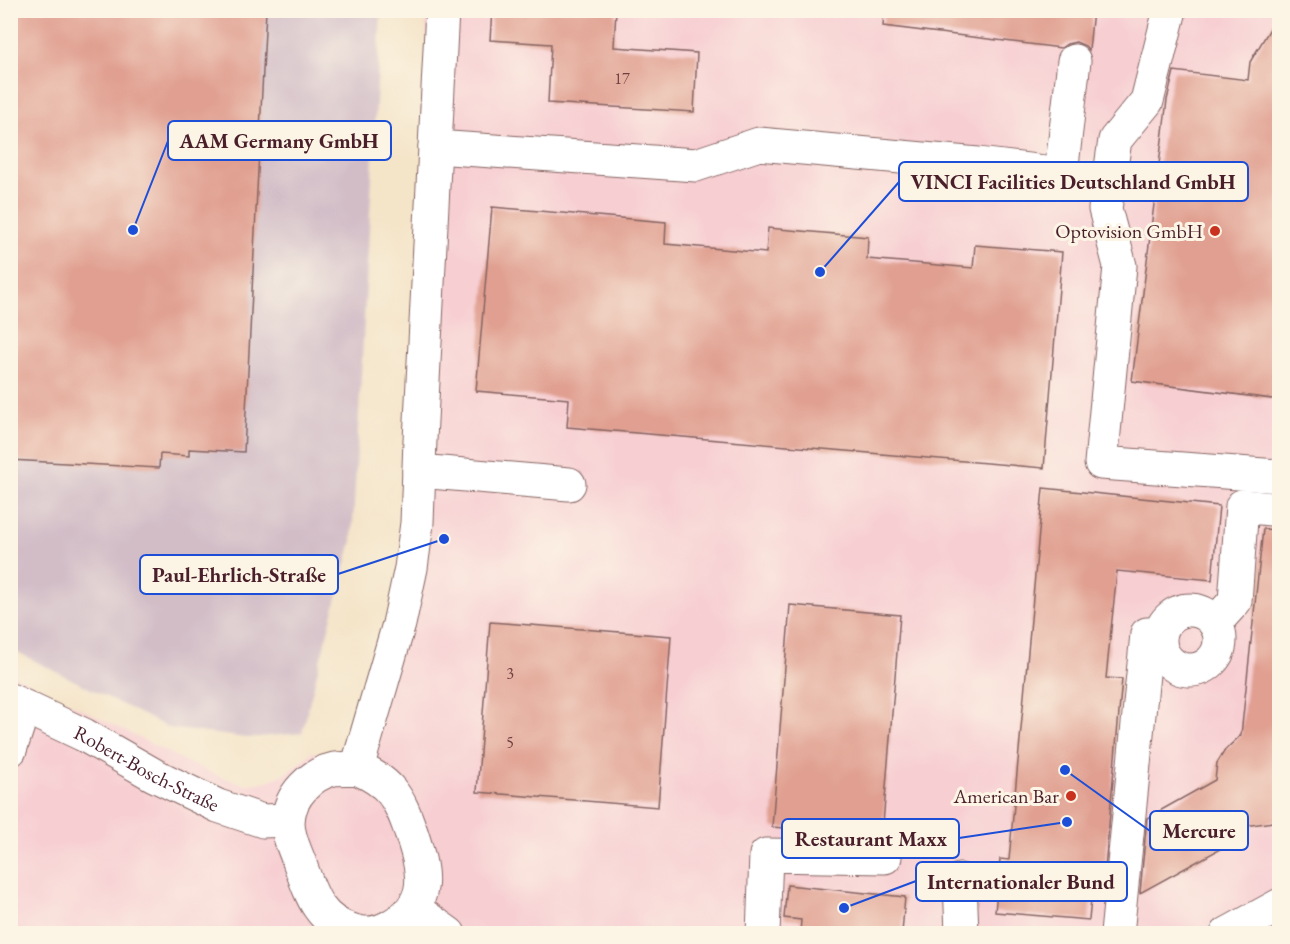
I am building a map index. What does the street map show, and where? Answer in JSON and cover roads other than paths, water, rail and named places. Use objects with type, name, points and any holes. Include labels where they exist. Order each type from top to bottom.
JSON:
[{"type":"street","points":[[357,768],[399,624],[409,579],[417,523],[442,10]]},
{"type":"street","points":[[1170,10],[1147,101],[1115,141],[1106,209],[1120,266],[1101,463],[1280,476]]},
{"type":"street","points":[[435,147],[696,165],[759,144],[1061,174],[1074,61]]},
{"type":"street","points":[[419,471],[569,484]]},
{"type":"street","points":[[1215,623],[1235,601],[1242,506],[1280,510]]},
{"type":"street","points":[[1189,610],[1200,612],[1210,617],[1215,623],[1219,632],[1218,652],[1210,663],[1197,669],[1178,668],[1164,656],[1160,645],[1160,635],[1167,620],[1173,615],[1189,610]]},
{"type":"street","points":[[1117,933],[1147,634],[1160,635]]},
{"type":"street","points":[[10,750],[17,704]]},
{"type":"street","name":"Robert-Bosch-Straße","points":[[17,704],[84,735],[154,775],[218,806],[263,821],[288,820]]},
{"type":"street","points":[[357,768],[380,780],[401,805],[420,858],[423,881],[420,895],[413,908],[403,918],[391,926],[371,933],[360,933],[333,923],[317,905],[309,890],[290,836],[288,820],[292,803],[309,781],[335,769],[357,768]]},
{"type":"street","points":[[763,933],[766,855],[885,857]]},
{"type":"street","points":[[960,880],[962,933]]},
{"type":"street","points":[[1227,933],[1280,905]]},
{"type":"street","points":[[413,908],[449,933]]},
{"type":"place","name":"AAM Germany GmbH","points":[[133,230]]},
{"type":"place","name":"Optovision GmbH","points":[[1215,231]]},
{"type":"place","name":"VINCI Facilities Deutschland GmbH","points":[[820,272]]},
{"type":"place","name":"Paul-Ehrlich-Straße","points":[[444,539]]},
{"type":"place","name":"Mercure","points":[[1065,770]]},
{"type":"place","name":"American Bar","points":[[1071,796]]},
{"type":"place","name":"Restaurant Maxx","points":[[1067,822]]},
{"type":"place","name":"Internationaler Bund","points":[[844,908]]}]
